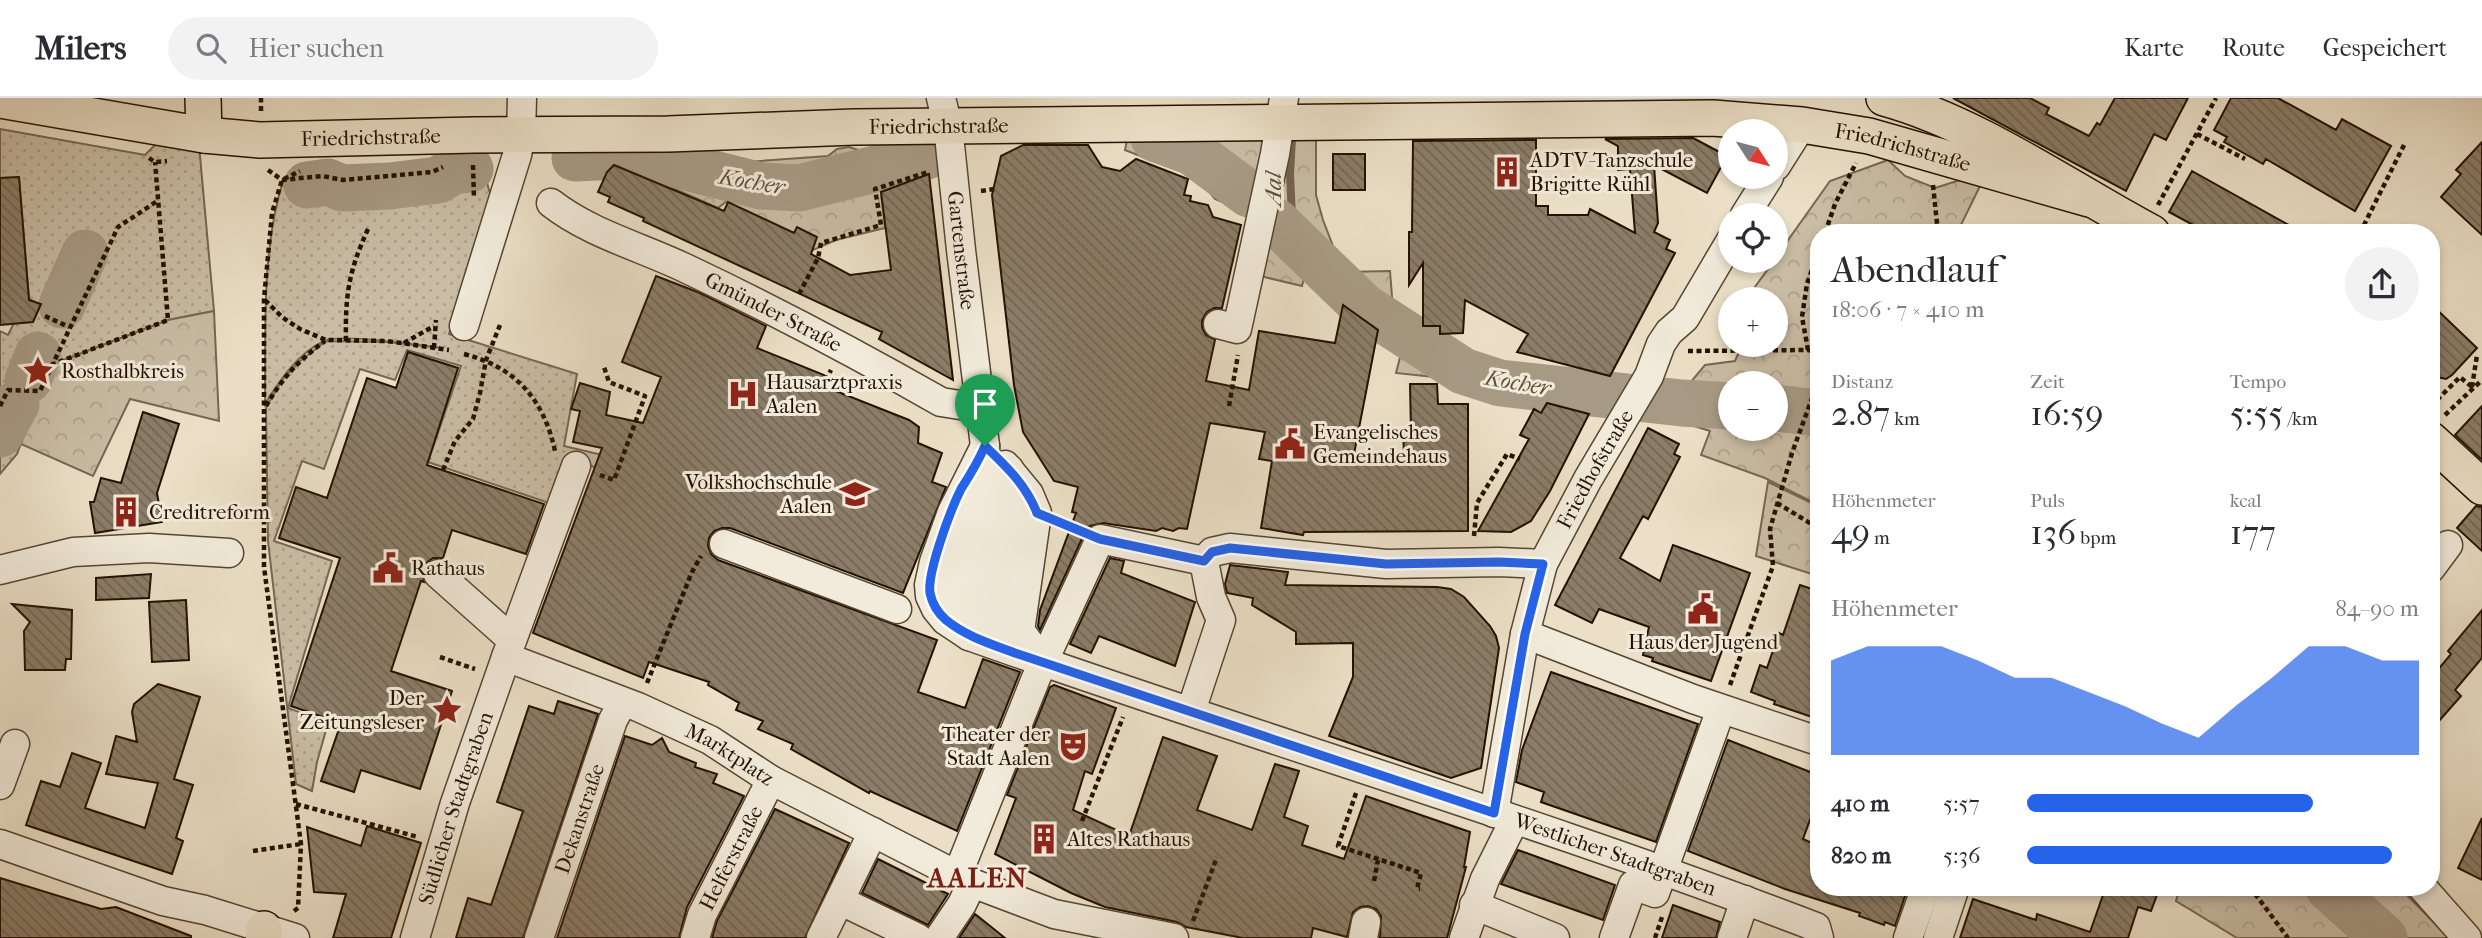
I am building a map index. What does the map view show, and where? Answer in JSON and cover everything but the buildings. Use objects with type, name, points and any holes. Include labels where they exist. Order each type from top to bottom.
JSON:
[{"type":"main road","points":[[203,98],[204,135]]},
{"type":"main road","name":"Friedrichstraße","points":[[1884,98],[1938,116],[1975,133],[2136,224]]},
{"type":"main road","name":"Friedrichstraße","points":[[0,100],[204,135],[260,140],[521,134],[668,134],[816,128],[944,112],[1282,111],[1712,117],[1811,112],[1881,139],[2089,199]]},
{"type":"main road","points":[[2440,433],[2482,487]]},
{"type":"street","points":[[464,326],[517,155],[521,134],[522,98]]},
{"type":"street","points":[[1227,327],[1282,111]]},
{"type":"street","name":"Gartenstraße","points":[[944,112],[979,402]]},
{"type":"street","points":[[1788,147],[1811,112]]},
{"type":"street","name":"Gmünder Straße","points":[[551,202],[568,216],[649,251],[787,317],[941,402],[960,405],[979,402]]},
{"type":"street","name":"Friedhofstraße","points":[[1464,938],[1504,817],[1525,634],[1543,564],[1588,479],[1646,381],[1661,344],[1669,332],[1685,318],[1718,262]]},
{"type":"street","name":"Friedhofstraße","points":[[1646,381],[1668,362],[1681,337],[1685,318]]},
{"type":"street","points":[[979,402],[981,456],[988,504],[979,591],[984,613],[995,634],[1017,642],[1045,663]]},
{"type":"street","points":[[981,456],[1009,469],[1010,512],[1002,586],[1003,598],[1017,642]]},
{"type":"street","points":[[981,456],[951,512],[934,562],[929,585],[930,596],[936,610],[945,620],[969,636],[1017,642]]},
{"type":"street","name":"Südlicher Stadtgraben","points":[[415,938],[477,740],[498,661],[567,464]]},
{"type":"street","points":[[939,938],[962,904],[965,880],[1036,678],[1100,539],[1204,561]]},
{"type":"street","points":[[724,544],[897,609]]},
{"type":"street","points":[[2440,556],[2448,545]]},
{"type":"street","points":[[0,570],[74,552],[149,548],[229,553]]},
{"type":"street","points":[[1204,561],[1212,552],[1230,548],[1386,564],[1543,564]]},
{"type":"street","points":[[1191,712],[1222,620],[1211,597],[1204,561]]},
{"type":"street","name":"Marktplatz","points":[[438,574],[498,661],[631,705],[710,740],[771,780],[1054,926],[1140,935],[1183,932]]},
{"type":"street","points":[[1525,634],[1579,669],[1689,709],[1721,709],[1810,738]]},
{"type":"street","name":"Westlicher Stadtgraben","points":[[1045,663],[1662,869],[1816,927],[1819,938]]},
{"type":"street","name":"Dekanstraße","points":[[539,938],[612,719],[631,705]]},
{"type":"street","points":[[1614,938],[1633,885],[1655,893],[1721,709]]},
{"type":"street","points":[[0,785],[15,744]]},
{"type":"street","name":"Helferstraße","points":[[695,938],[702,915],[771,780]]},
{"type":"street","points":[[821,938],[873,832]]},
{"type":"street","points":[[0,844],[163,901],[205,910],[274,935]]},
{"type":"street","points":[[1908,938],[1923,896]]},
{"type":"street","points":[[1938,938],[1952,896]]},
{"type":"street","points":[[2429,896],[2467,938]]},
{"type":"street","points":[[1732,938],[1745,900]]},
{"type":"street","points":[[841,901],[902,932]]},
{"type":"street","points":[[1474,905],[1555,938]]},
{"type":"path","points":[[2152,224],[2216,98]]},
{"type":"path","points":[[2197,134],[2245,159]]},
{"type":"path","points":[[2364,224],[2405,143]]},
{"type":"path","points":[[51,365],[167,320],[155,162]]},
{"type":"path","points":[[787,317],[818,257],[821,243],[881,225],[875,189],[952,164]]},
{"type":"path","points":[[274,935],[298,908],[300,844],[264,567],[264,299],[272,213],[282,180],[322,176],[343,180],[432,172],[447,166]]},
{"type":"path","points":[[1933,183],[1937,224]]},
{"type":"path","points":[[0,406],[8,390],[40,391],[118,227],[159,200]]},
{"type":"path","points":[[346,341],[345,303],[353,262],[368,229]]},
{"type":"path","points":[[1674,351],[1808,350],[1802,317],[1810,275]]},
{"type":"path","points":[[264,299],[282,317],[300,329],[326,340],[403,343],[445,349],[486,360],[506,372],[541,407],[567,464],[614,480],[645,396],[609,382],[604,367]]},
{"type":"path","points":[[45,316],[69,327]]},
{"type":"path","points":[[443,470],[455,441],[472,419],[481,393],[486,360],[500,325]]},
{"type":"path","points":[[403,343],[434,327]]},
{"type":"path","points":[[1227,327],[1240,349],[1229,406]]},
{"type":"path","points":[[264,407],[282,379],[300,360],[326,340]]},
{"type":"path","points":[[2472,387],[2477,355]]},
{"type":"path","points":[[2440,397],[2460,377],[2472,387]]},
{"type":"path","points":[[2440,425],[2472,387],[2482,380]]},
{"type":"path","points":[[1721,709],[1773,566],[1770,529],[1810,401]]},
{"type":"path","points":[[1477,503],[1507,454],[1520,459]]},
{"type":"path","points":[[1777,503],[1810,523]]},
{"type":"path","points":[[631,705],[692,572],[709,543],[724,544]]},
{"type":"path","points":[[440,657],[498,661]]},
{"type":"path","points":[[1082,821],[1132,693]]},
{"type":"path","points":[[1364,769],[1338,846],[1421,873],[1420,889]]},
{"type":"path","points":[[296,804],[443,843]]},
{"type":"path","points":[[253,851],[300,844]]},
{"type":"path","points":[[1183,932],[1217,857]]},
{"type":"path","points":[[1374,881],[1378,860]]},
{"type":"path","points":[[2257,896],[2288,938]]},
{"type":"green space","points":[[0,129],[145,155],[168,132],[198,134],[214,311],[168,320],[51,365],[17,454],[0,474],[0,331],[8,335],[14,323],[41,305],[29,299],[19,177],[0,178]]},
{"type":"green space","points":[[1316,139],[1316,195],[1343,272],[1390,271],[1393,309],[1455,353],[1489,368],[1581,380],[1578,408],[1544,400],[1535,409],[1434,377],[1396,373],[1403,346],[1354,313],[1307,267],[1302,286],[1260,276],[1253,189],[1240,176],[1229,205],[1215,199],[1198,178],[1125,150],[1127,140]]},
{"type":"green space","points":[[849,147],[862,151],[888,150],[926,158],[929,174],[881,192],[885,228],[836,240],[813,250],[790,240],[727,201],[718,208],[668,186],[669,182],[658,177],[650,154],[706,165],[828,156],[837,149]]},
{"type":"green space","points":[[480,158],[491,197],[449,334],[577,374],[564,446],[615,458],[609,472],[573,460],[555,505],[428,462],[461,366],[407,350],[395,380],[360,369],[324,469],[302,461],[274,541],[332,561],[288,708],[328,723],[312,791],[296,784],[268,541],[266,407],[283,379],[300,361],[326,341],[387,342],[442,348],[363,339],[324,341],[297,360],[283,377],[265,404],[268,263],[283,181],[305,170]]},
{"type":"green space","points":[[1888,160],[1905,176],[1935,188],[1960,180],[1980,186],[1961,224],[1810,224],[1810,501],[1765,478],[1701,455],[1710,431],[1681,422],[1680,395],[1705,365],[1735,361],[1737,357],[1788,357],[1788,287],[1755,287],[1765,273],[1788,273],[1788,240],[1830,181]]},
{"type":"green space","points":[[214,311],[219,421],[130,399],[93,476],[21,444],[51,365],[168,320]]},
{"type":"green space","points":[[1768,482],[1810,502],[1810,573],[1756,556]]},
{"type":"green space","points":[[2177,896],[2408,896],[2449,938],[2237,938],[2176,901]]},
{"type":"waterway","name":"Kocher","points":[[1154,138],[1191,151],[1249,194]]},
{"type":"waterway","name":"Aal","points":[[1292,138],[1290,174],[1293,239]]},
{"type":"waterway","name":"Kocher","points":[[575,158],[638,155],[761,186],[799,188],[927,156]]},
{"type":"waterway","name":"Kocher","points":[[307,185],[328,182],[342,188],[390,186],[438,180],[453,171],[470,169]]},
{"type":"waterway","name":"Kocher","points":[[1275,221],[1364,307],[1463,371],[1500,383],[1718,405]]},
{"type":"waterway","name":"Kocher","points":[[62,305],[85,253]]},
{"type":"waterway","name":"Kocher","points":[[28,380],[38,355]]},
{"type":"waterway","name":"Kocher","points":[[0,434],[16,404]]},
{"type":"waterway","name":"Kocher","points":[[1788,409],[1810,412]]},
{"type":"waterway","name":"Kocher","points":[[2338,896],[2384,938]]},
{"type":"place","name":"ADTV-Tanzschule Brigitte Rühl","points":[[1507,172]]},
{"type":"place","name":"Rosthalbkreis","points":[[38,371]]},
{"type":"place","name":"Hausarztpraxis Aalen","points":[[743,394]]},
{"type":"place","name":"Evangelisches Gemeindehaus","points":[[1290,444]]},
{"type":"place","name":"Volkshochschule Aalen","points":[[855,494]]},
{"type":"place","name":"Creditreform","points":[[126,512]]},
{"type":"place","name":"Rathaus","points":[[388,568]]},
{"type":"place","name":"Haus der Jugend","points":[[1703,609]]},
{"type":"place","name":"Der Zeitungsleser","points":[[447,710]]},
{"type":"place","name":"Theater der Stadt Aalen","points":[[1073,746]]},
{"type":"place","name":"Altes Rathaus","points":[[1044,839]]},
{"type":"district","name":"AALEN","points":[[978,877]]},
{"type":"route","points":[[985,446],[1009,469],[1029,494],[1037,513],[1100,539],[1204,561],[1212,552],[1230,548],[1386,564],[1543,564],[1525,634],[1494,813],[1015,653],[969,636],[945,620],[936,610],[930,596],[929,585],[934,562],[951,512],[985,446]]}]
